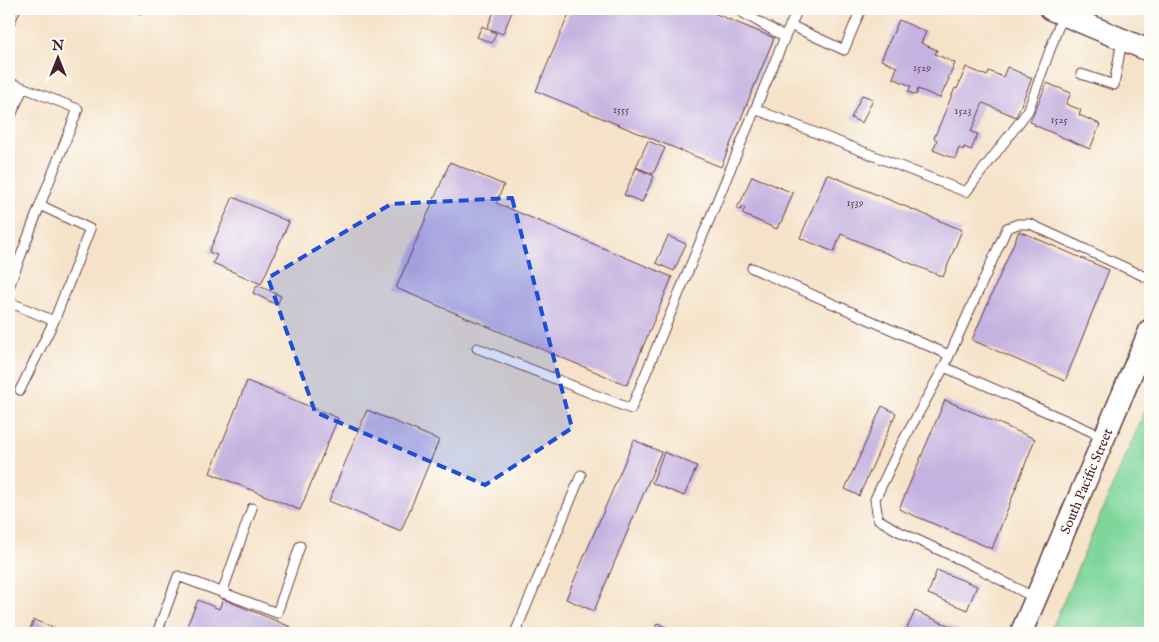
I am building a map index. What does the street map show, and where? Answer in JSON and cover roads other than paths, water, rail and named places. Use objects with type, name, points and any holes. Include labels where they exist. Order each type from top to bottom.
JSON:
[{"type":"street","points":[[1056,11],[1150,51]]},
{"type":"street","name":"South Pacific Street","points":[[1021,633],[1150,330]]},
{"type":"lane","points":[[741,9],[740,11],[785,37]]},
{"type":"lane","points":[[477,348],[631,409],[798,9]]},
{"type":"lane","points":[[790,25],[844,50],[861,9]]},
{"type":"lane","points":[[756,109],[966,192],[1028,111],[1056,11]]},
{"type":"lane","points":[[1082,74],[1114,85],[1122,40]]},
{"type":"lane","points":[[9,82],[78,109],[9,286]]},
{"type":"lane","points":[[9,120],[23,88]]},
{"type":"lane","points":[[20,390],[54,321],[90,229],[40,205]]},
{"type":"lane","points":[[1036,599],[878,519],[875,499],[901,445],[944,367],[1007,228],[1018,224],[1030,224],[1150,279]]},
{"type":"lane","points":[[752,268],[949,355]]},
{"type":"lane","points":[[9,302],[54,321]]},
{"type":"lane","points":[[944,367],[1104,437]]},
{"type":"lane","points":[[515,633],[581,475]]},
{"type":"lane","points":[[222,592],[252,508]]},
{"type":"lane","points":[[157,633],[178,576],[277,613],[300,546]]}]
